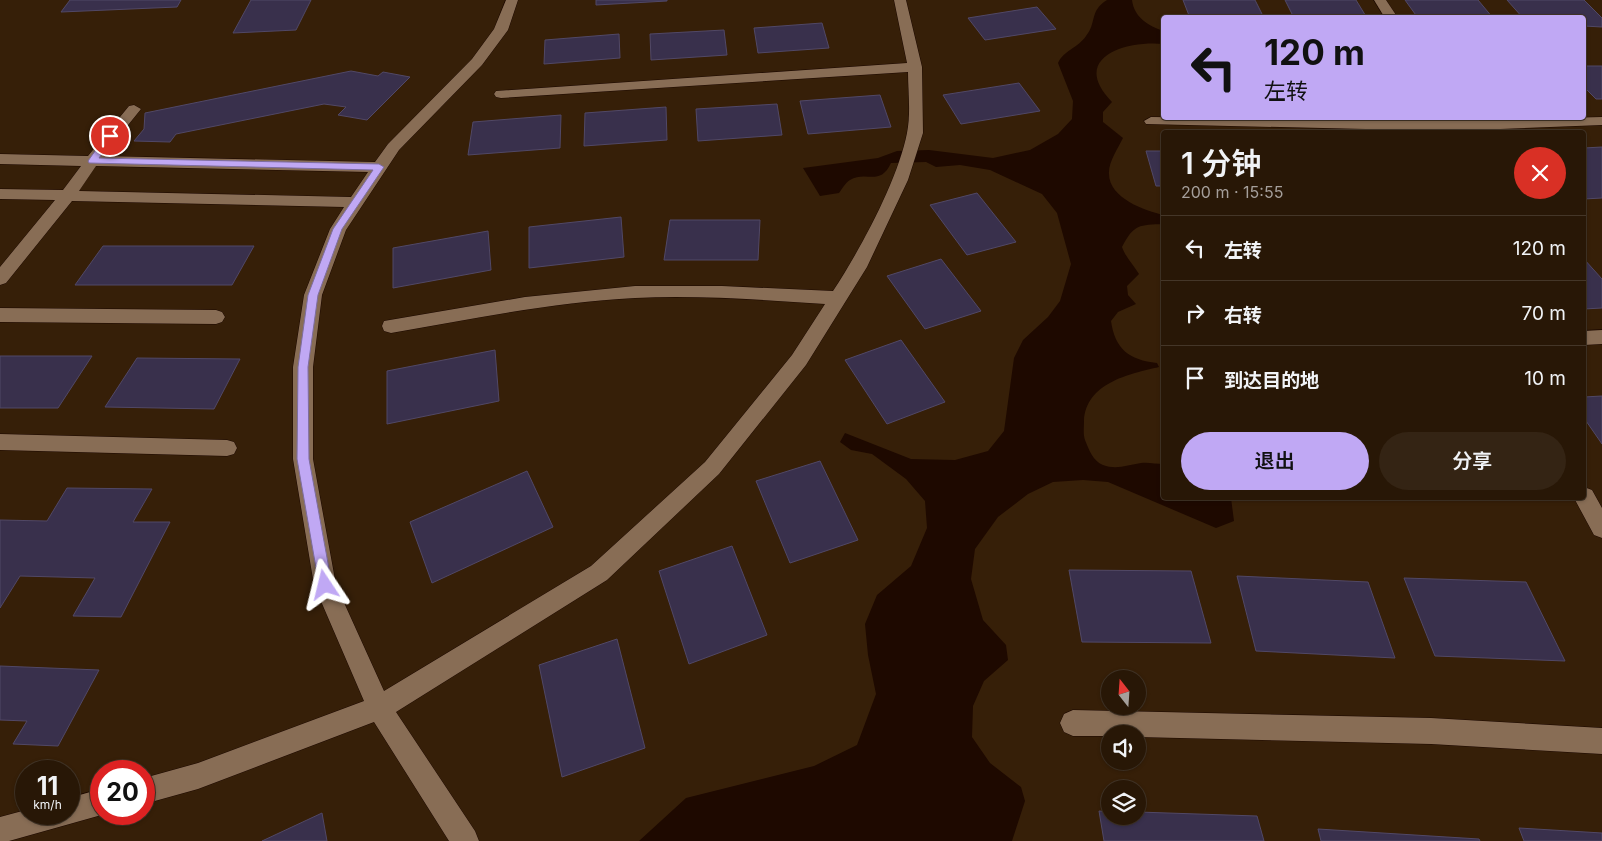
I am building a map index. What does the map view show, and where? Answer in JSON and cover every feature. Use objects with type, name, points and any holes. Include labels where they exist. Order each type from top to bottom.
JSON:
[{"type":"lane","points":[[465,841],[379,708],[325,585],[303,459],[303,367],[313,295],[338,229],[393,146],[477,62],[501,30],[512,0]]},
{"type":"lane","points":[[155,788],[198,776],[379,708],[600,572],[712,468],[799,360],[858,267],[900,180],[915,133],[915,67],[900,0]]},
{"type":"lane","points":[[1380,0],[1390,15]]},
{"type":"lane","points":[[500,94],[915,67]]},
{"type":"lane","points":[[0,279],[134,109]]},
{"type":"lane","points":[[1151,121],[1400,125],[1602,121]]},
{"type":"lane","points":[[0,159],[379,167]]},
{"type":"lane","points":[[0,194],[356,202]]},
{"type":"lane","points":[[392,326],[521,304],[607,294],[711,290],[838,298]]},
{"type":"lane","points":[[0,315],[216,317]]},
{"type":"lane","points":[[1586,338],[1602,337]]},
{"type":"lane","points":[[0,442],[227,448]]},
{"type":"lane","points":[[1586,500],[1602,528]]},
{"type":"lane","points":[[1074,723],[1430,731],[1602,741]]},
{"type":"lane","points":[[0,830],[19,825]]},
{"type":"shaded area","points":[[1107,0],[1132,0],[1139,16],[1161,30],[1161,44],[1133,45],[1119,49],[1107,55],[1099,63],[1096,74],[1100,87],[1112,102],[1103,112],[1103,122],[1123,138],[1110,165],[1109,174],[1111,182],[1115,190],[1129,202],[1161,214],[1161,224],[1138,227],[1130,234],[1122,247],[1139,274],[1127,286],[1128,295],[1136,304],[1118,312],[1111,321],[1113,331],[1120,346],[1131,356],[1157,363],[1159,367],[1123,377],[1101,389],[1092,398],[1087,408],[1084,421],[1084,438],[1092,455],[1103,465],[1117,467],[1144,463],[1161,464],[1161,500],[1231,500],[1234,521],[1216,528],[1108,482],[1083,480],[1053,482],[1028,494],[998,517],[975,549],[971,579],[983,620],[1006,645],[1008,660],[984,681],[973,706],[972,737],[990,763],[1021,787],[1025,801],[1012,841],[639,841],[686,798],[814,766],[857,745],[876,694],[868,655],[865,624],[877,595],[911,566],[927,528],[925,501],[906,479],[872,454],[851,450],[840,442],[845,433],[911,459],[955,460],[988,451],[1004,431],[1014,358],[1023,340],[1048,317],[1060,301],[1071,264],[1057,213],[1042,194],[990,170],[960,165],[936,167],[926,162],[891,163],[882,174],[872,177],[856,177],[850,180],[839,193],[820,196],[803,168],[878,158],[897,151],[929,150],[993,158],[1030,150],[1058,134],[1072,119],[1073,101],[1058,63],[1064,55],[1086,36],[1095,13],[1101,4]]},
{"type":"building","points":[[70,0],[181,0],[177,7],[61,12]]},
{"type":"building","points":[[251,0],[311,0],[296,30],[233,33]]},
{"type":"building","points":[[596,0],[667,0],[667,1],[596,5]]},
{"type":"building","points":[[1183,0],[1255,0],[1262,15],[1189,15]]},
{"type":"building","points":[[1285,0],[1356,0],[1365,15],[1292,15]]},
{"type":"building","points":[[1405,0],[1478,0],[1490,15],[1416,15]]},
{"type":"building","points":[[1507,0],[1584,0],[1602,18],[1602,27],[1586,26],[1586,15],[1520,15]]},
{"type":"building","points":[[1037,7],[1056,29],[985,40],[968,18]]},
{"type":"building","points":[[822,23],[829,48],[758,53],[754,28]]},
{"type":"building","points":[[724,30],[727,55],[651,60],[650,34]]},
{"type":"building","points":[[619,34],[620,58],[544,64],[545,40]]},
{"type":"building","points":[[1586,66],[1602,66],[1602,99],[1596,99],[1586,89]]},
{"type":"building","points":[[351,71],[378,76],[383,72],[410,77],[367,120],[338,115],[346,107],[324,104],[176,134],[170,142],[134,141],[144,129],[145,113]]},
{"type":"building","points":[[1019,83],[1040,111],[961,124],[943,95]]},
{"type":"building","points":[[880,95],[891,127],[808,134],[800,101]]},
{"type":"building","points":[[777,104],[782,135],[698,141],[696,109]]},
{"type":"building","points":[[666,107],[667,140],[584,146],[585,113]]},
{"type":"building","points":[[561,115],[560,148],[468,155],[473,122]]},
{"type":"building","points":[[1602,147],[1602,198],[1586,199],[1586,148]]},
{"type":"building","points":[[1146,151],[1161,151],[1161,186],[1156,186]]},
{"type":"building","points":[[977,193],[1016,242],[967,255],[930,205]]},
{"type":"building","points":[[621,217],[624,257],[529,268],[529,227]]},
{"type":"building","points":[[670,220],[760,220],[758,260],[664,260]]},
{"type":"building","points":[[488,231],[491,270],[393,288],[393,248]]},
{"type":"building","points":[[103,246],[254,246],[232,285],[75,285]]},
{"type":"building","points":[[941,259],[981,311],[925,329],[887,276]]},
{"type":"building","points":[[1586,261],[1602,279],[1602,308],[1586,309]]},
{"type":"building","points":[[901,340],[945,402],[887,424],[845,360]]},
{"type":"building","points":[[495,350],[499,401],[387,424],[387,371]]},
{"type":"building","points":[[0,356],[92,356],[58,408],[0,408]]},
{"type":"building","points":[[137,358],[240,359],[214,409],[105,407]]},
{"type":"building","points":[[1602,396],[1602,444],[1586,421],[1586,397]]},
{"type":"building","points":[[820,461],[858,540],[790,563],[756,481]]},
{"type":"building","points":[[527,471],[553,527],[432,583],[410,522]]},
{"type":"building","points":[[67,488],[152,489],[133,522],[170,522],[121,617],[73,616],[95,578],[20,576],[0,608],[0,520],[47,521]]},
{"type":"building","points":[[732,546],[767,635],[689,664],[659,571]]},
{"type":"building","points":[[1069,570],[1191,571],[1211,643],[1082,642]]},
{"type":"building","points":[[1237,576],[1368,582],[1395,658],[1256,651]]},
{"type":"building","points":[[1404,578],[1526,582],[1565,661],[1435,656]]},
{"type":"building","points":[[617,639],[645,748],[562,777],[539,665]]},
{"type":"building","points":[[0,666],[99,670],[58,746],[13,744],[27,721],[0,720]]},
{"type":"building","points":[[1146,812],[1257,816],[1264,841],[1104,841],[1101,825],[1146,825]]},
{"type":"building","points":[[322,813],[327,841],[262,841]]},
{"type":"building","points":[[1519,828],[1602,833],[1602,841],[1524,841]]},
{"type":"building","points":[[1318,829],[1479,839],[1480,841],[1321,841]]},
{"type":"route","points":[[110,136],[92,161],[379,167],[338,229],[313,295],[303,367],[303,459],[325,585]]}]
